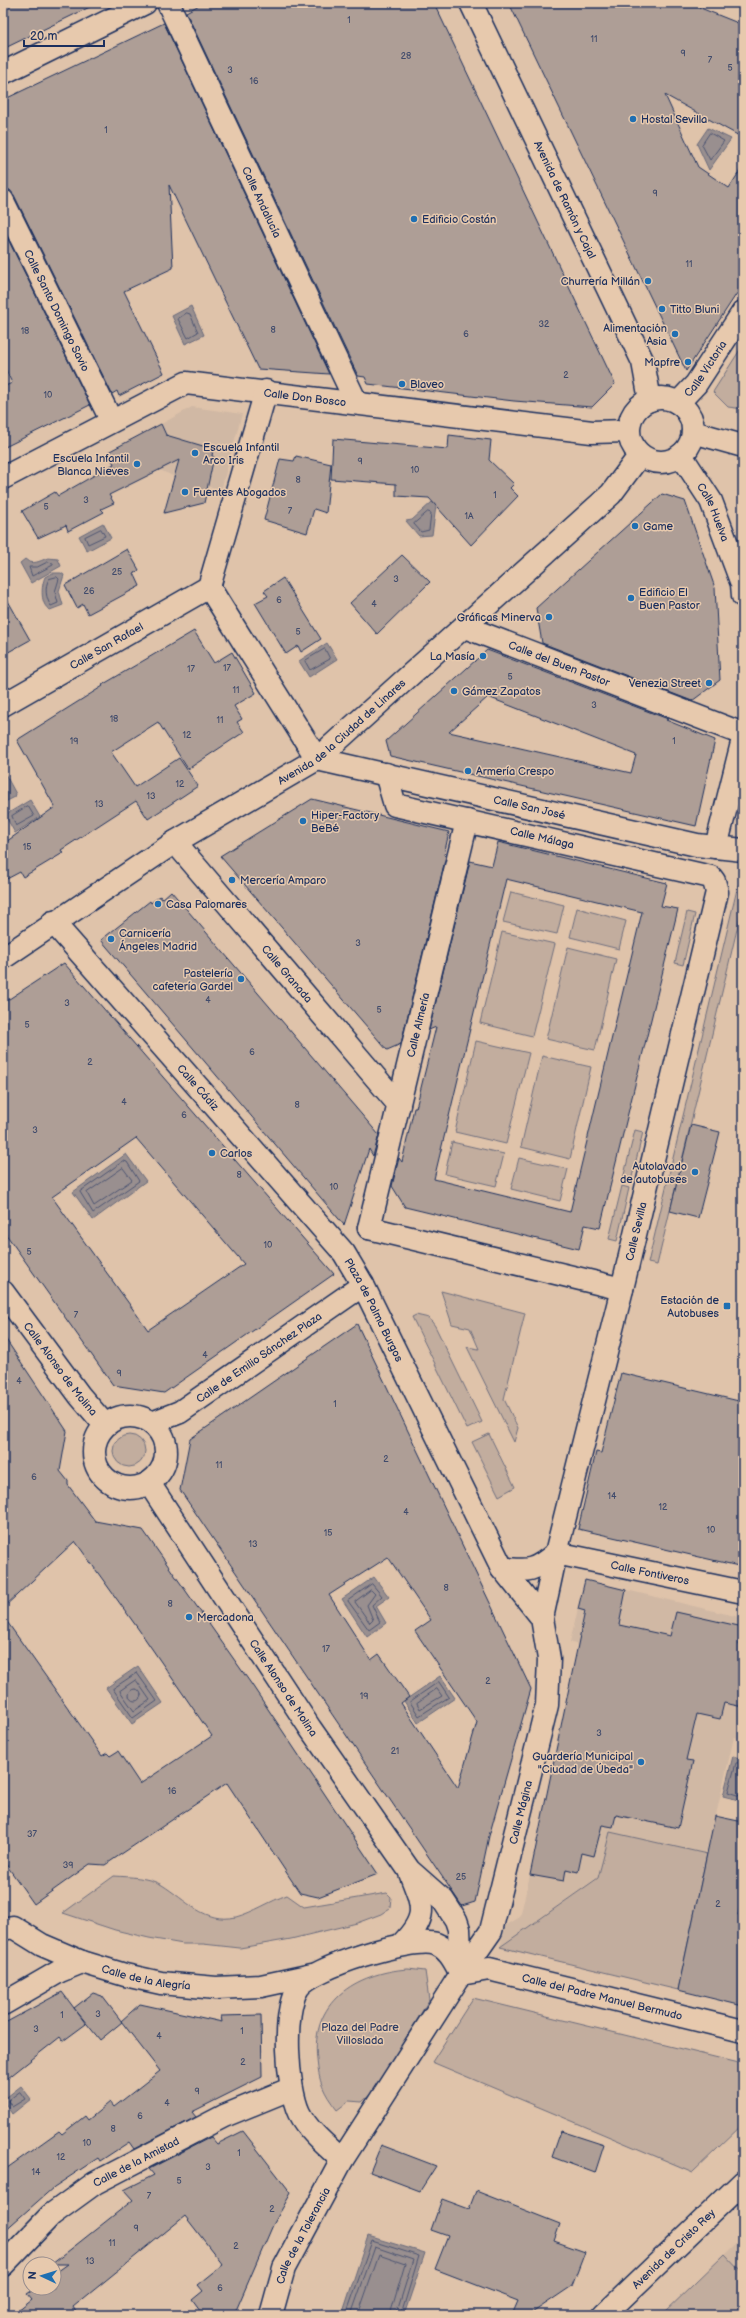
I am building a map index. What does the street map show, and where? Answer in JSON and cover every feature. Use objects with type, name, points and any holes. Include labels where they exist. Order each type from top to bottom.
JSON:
[{"type":"street","points":[[3,73],[145,3]]},
{"type":"street","name":"Calle Andalucía","points":[[168,3],[356,402]]},
{"type":"street","name":"Avenida de Ramón y Cajal","points":[[471,3],[643,362],[650,400]]},
{"type":"street","name":"Calle Santo Domingo Savio","points":[[3,201],[111,420]]},
{"type":"street","name":"Calle Victoria","points":[[678,403],[696,384],[743,312]]},
{"type":"street","name":"Calle Don Bosco","points":[[3,478],[111,420],[186,383],[266,391],[592,432],[628,431]]},
{"type":"street","points":[[266,391],[209,587],[317,759]]},
{"type":"street","points":[[664,398],[678,403],[690,418],[693,432],[690,445],[674,460],[660,462],[651,461],[640,455],[630,441],[628,431],[634,412],[641,405],[650,400],[664,398]]},
{"type":"street","points":[[693,432],[743,446]]},
{"type":"street","name":"Avenida de la Ciudad de Linares","points":[[3,958],[53,922],[175,842],[317,759],[612,494],[640,455]]},
{"type":"street","name":"Calle Huelva","points":[[681,455],[711,501],[742,584],[743,596]]},
{"type":"street","name":"Calle San Rafael","points":[[3,704],[209,587]]},
{"type":"street","name":"Calle del Buen Pastor","points":[[465,627],[743,734]]},
{"type":"street","points":[[716,847],[743,739]]},
{"type":"street","name":"Calle San José","points":[[317,759],[697,845],[743,850]]},
{"type":"street","name":"Calle Málaga","points":[[386,774],[395,805],[711,877],[715,886]]},
{"type":"street","name":"Calle Almería","points":[[368,1228],[400,1105],[467,821]]},
{"type":"street","name":"Calle Granada","points":[[175,842],[400,1105]]},
{"type":"street","name":"Calle Sevilla","points":[[556,1553],[622,1290],[715,905],[717,892],[715,886]]},
{"type":"street","name":"Calle Cádiz","points":[[53,922],[344,1253]]},
{"type":"street","points":[[368,1228],[622,1290]]},
{"type":"street","name":"Plaza de Palma Burgos","points":[[368,1228],[344,1253],[363,1286],[502,1568],[542,1618]]},
{"type":"street","name":"Calle de Emilio Sánchez Plaza","points":[[152,1423],[180,1412],[363,1286]]},
{"type":"street","name":"Calle Alonso de Molina","points":[[3,1292],[80,1396],[105,1425]]},
{"type":"street","points":[[128,1415],[141,1417],[152,1423],[164,1439],[166,1454],[160,1473],[149,1483],[135,1488],[120,1487],[110,1482],[101,1474],[95,1463],[94,1449],[97,1437],[105,1425],[116,1418],[128,1415]]},
{"type":"street","name":"Calle Alonso de Molina","points":[[149,1483],[310,1728],[409,1870],[443,1900],[456,1920],[459,1929],[461,1974]]},
{"type":"street","points":[[502,1568],[523,1571],[534,1569],[556,1553]]},
{"type":"street","points":[[542,1618],[556,1553]]},
{"type":"street","name":"Calle Fontiveros","points":[[556,1553],[743,1592]]},
{"type":"street","name":"Calle Mágina","points":[[461,1974],[491,1931],[547,1705],[549,1659],[542,1618]]},
{"type":"street","name":"Calle Alonso de Molina","points":[[402,1944],[414,1933],[420,1921],[422,1905],[409,1870]]},
{"type":"street","name":"Calle de la Alegría","points":[[6,1923],[42,1945],[82,1962],[125,1976],[161,1983],[216,1988],[261,1986],[312,1975]]},
{"type":"street","points":[[420,1942],[436,1944],[450,1955],[461,1974],[342,2160],[312,2131],[299,2113],[290,2089],[288,2040],[292,2010],[298,1987],[312,1975],[351,1960],[402,1944],[420,1942]]},
{"type":"street","points":[[3,2004],[60,1971],[82,1962]]},
{"type":"street","name":"Calle del Padre Manuel Bermudo","points":[[461,1974],[489,1969],[743,2031]]},
{"type":"street","points":[[261,1986],[292,2010]]},
{"type":"street","name":"Calle de la Amistad","points":[[3,2265],[51,2215],[95,2183],[224,2116],[290,2089]]},
{"type":"street","name":"Calle de la Tolerancia","points":[[271,2315],[284,2268],[342,2160]]},
{"type":"street","name":"Avenida de Cristo Rey","points":[[604,2315],[743,2182]]},
{"type":"shaded area","name":"Escuela Infantil Arco Iris","points":[[192,407],[242,414],[221,490],[175,477],[160,470],[162,458],[147,432]]},
{"type":"shaded area","name":"Guardería Municipal \"Ciudad de Úbeda\"","points":[[585,1580],[743,1618],[743,1739],[734,1737],[707,1854],[610,1832],[598,1877],[500,1947],[505,1926],[520,1917],[530,1875],[578,1645],[570,1642]]},
{"type":"shaded area","points":[[743,2237],[743,2273],[725,2254]]},
{"type":"green space","points":[[743,345],[743,409],[728,407],[713,392]]},
{"type":"green space","points":[[738,885],[743,886],[743,904],[657,1265],[648,1263]]},
{"type":"green space","points":[[511,892],[564,905],[557,934],[503,922]]},
{"type":"green space","points":[[577,908],[626,921],[619,949],[570,937]]},
{"type":"green space","points":[[687,912],[695,914],[683,965],[675,963]]},
{"type":"green space","points":[[502,932],[555,944],[532,1036],[480,1023]]},
{"type":"green space","points":[[568,947],[616,959],[595,1050],[546,1039]]},
{"type":"green space","points":[[476,1041],[529,1053],[506,1144],[455,1132]]},
{"type":"green space","points":[[542,1056],[591,1067],[570,1159],[521,1147]]},
{"type":"green space","points":[[635,1130],[643,1132],[631,1181],[623,1179]]},
{"type":"green space","points":[[452,1142],[504,1154],[496,1186],[445,1174]]},
{"type":"green space","points":[[519,1158],[568,1169],[560,1201],[511,1189]]},
{"type":"green space","points":[[622,1186],[629,1188],[617,1241],[609,1239]]},
{"type":"green space","points":[[441,1291],[525,1313],[504,1399],[518,1428],[514,1442],[467,1347],[479,1349],[470,1328],[452,1324]]},
{"type":"green space","points":[[416,1315],[429,1318],[435,1326],[482,1422],[467,1429],[412,1317]]},
{"type":"green space","points":[[489,1434],[515,1487],[499,1496],[472,1442]]},
{"type":"green space","points":[[126,1435],[132,1435],[142,1442],[145,1451],[144,1457],[138,1464],[132,1467],[126,1467],[116,1460],[113,1454],[113,1448],[120,1438]]},
{"type":"green space","points":[[610,1832],[707,1854],[678,1990],[500,1947],[598,1878]]},
{"type":"green space","points":[[114,1876],[139,1878],[157,1882],[196,1909],[215,1917],[225,1918],[243,1915],[287,1895],[304,1907],[387,1893],[391,1897],[390,1908],[381,1914],[357,1923],[291,1939],[240,1948],[203,1944],[183,1944],[149,1938],[115,1930],[63,1913]]},
{"type":"green space","name":"Plaza del Padre Villoslada","points":[[408,1969],[425,1971],[429,2000],[374,2091],[362,2102],[349,2101],[337,2110],[328,2098],[322,2086],[319,2075],[317,2040],[321,2022],[329,2007],[340,1994],[354,1984],[370,1977]]},
{"type":"green space","points":[[473,1998],[743,2064],[743,2124],[693,2172],[432,2062]]},
{"type":"green space","points":[[725,2254],[743,2273],[743,2315],[662,2315]]},
{"type":"water","points":[[708,128],[731,139],[709,170],[697,144]]},
{"type":"water","points":[[191,306],[204,335],[185,344],[172,316]]},
{"type":"water","points":[[432,502],[436,506],[432,535],[419,536],[406,521],[412,520]]},
{"type":"water","points":[[103,523],[111,538],[87,551],[79,536]]},
{"type":"water","points":[[48,558],[58,559],[61,566],[31,583],[20,563],[25,559],[33,563]]},
{"type":"water","points":[[52,573],[61,573],[64,575],[59,591],[63,605],[50,610],[44,604],[42,590],[45,577]]},
{"type":"water","points":[[327,643],[337,659],[309,677],[299,661]]},
{"type":"water","points":[[3,770],[16,794],[15,797],[5,802],[3,802]]},
{"type":"water","points":[[30,800],[40,817],[15,833],[5,815]]},
{"type":"water","points":[[126,1154],[146,1181],[93,1220],[73,1192]]},
{"type":"water","points":[[374,1577],[389,1597],[376,1606],[386,1623],[367,1637],[342,1599]]},
{"type":"water","points":[[138,1666],[163,1703],[132,1724],[106,1688]]},
{"type":"water","points":[[440,1676],[455,1698],[418,1723],[404,1701]]},
{"type":"water","points":[[733,1756],[743,1759],[743,1801],[723,1796]]},
{"type":"water","points":[[21,2086],[31,2099],[12,2114],[3,2100]]},
{"type":"water","points":[[368,2236],[425,2253],[404,2315],[342,2315]]},
{"type":"building","points":[[3,3],[98,3],[3,49]]},
{"type":"building","points":[[203,3],[434,3],[615,384],[592,407],[514,401],[368,384],[365,377],[358,376],[186,12]]},
{"type":"building","points":[[509,3],[688,3],[743,25],[743,138],[665,95],[698,167],[729,188],[743,166],[743,284],[686,371]]},
{"type":"building","points":[[164,23],[329,374],[258,369],[169,185],[173,268],[124,291],[164,373],[119,396],[117,391],[112,394],[14,195],[10,190],[3,189],[3,100]]},
{"type":"building","points":[[3,229],[90,405],[3,448],[3,387],[12,383],[3,364]]},
{"type":"building","points":[[161,424],[166,435],[213,449],[212,456],[214,457],[204,503],[164,513],[179,460],[109,495],[114,503],[101,509],[104,512],[68,531],[66,525],[38,538],[22,511],[55,492],[58,496],[114,464],[108,452]]},
{"type":"building","points":[[449,435],[491,440],[489,460],[514,484],[510,488],[518,496],[471,545],[429,498],[396,496],[396,484],[331,479],[333,439],[448,449]]},
{"type":"building","points":[[296,456],[331,464],[326,513],[314,509],[307,533],[264,520],[280,459],[294,461]]},
{"type":"building","name":"Edificio El Buen Pastor","points":[[662,494],[685,501],[715,588],[720,680],[692,701],[542,643],[536,608]]},
{"type":"building","points":[[127,549],[139,570],[134,573],[140,586],[88,614],[83,604],[77,608],[65,585]]},
{"type":"building","points":[[402,555],[430,582],[377,634],[350,603]]},
{"type":"building","points":[[283,578],[321,639],[301,652],[298,646],[286,654],[255,603],[268,596],[264,591]]},
{"type":"building","points":[[3,592],[30,640],[3,655]]},
{"type":"building","points":[[194,631],[214,663],[232,652],[256,693],[234,706],[242,719],[237,722],[244,732],[188,769],[158,722],[111,752],[135,787],[179,758],[198,786],[148,819],[136,801],[61,850],[63,853],[23,877],[20,872],[3,881],[3,844],[55,807],[17,740],[103,686],[102,685]]},
{"type":"building","points":[[487,650],[668,719],[666,720],[715,740],[696,826],[390,756],[386,741]],"holes":[[[488,697],[636,755],[631,773],[449,732]]]},
{"type":"building","points":[[312,799],[449,832],[444,855],[446,856],[401,1044],[387,1050],[220,856]]},
{"type":"building","points":[[498,842],[667,883],[661,906],[678,909],[600,1228],[585,1225],[579,1249],[405,1207],[392,1186],[399,1158],[402,1162],[414,1108],[416,1108],[436,1027],[429,1030],[470,861],[492,866]],"holes":[[[506,879],[642,912],[570,1212],[434,1179]]]},
{"type":"building","points":[[171,891],[379,1135],[373,1156],[369,1149],[344,1225],[101,940],[150,901],[151,903],[160,896],[162,899]]},
{"type":"building","points":[[64,963],[334,1274],[164,1393],[113,1385],[3,1230],[3,1003]],"holes":[[[136,1138],[244,1264],[148,1330],[52,1197]]]},
{"type":"building","name":"Autolavado de autobuses","points":[[691,1125],[720,1132],[698,1218],[670,1211]]},
{"type":"building","points":[[357,1324],[531,1689],[489,1836],[475,1902],[462,1906],[180,1490],[190,1439]],"holes":[[[388,1557],[431,1620],[415,1631],[477,1722],[458,1788],[401,1703],[409,1697],[379,1654],[371,1660],[329,1595]]]},
{"type":"building","points":[[3,1335],[67,1431],[60,1471],[68,1481],[68,1485],[95,1521],[143,1530],[252,1685],[378,1874],[318,1897],[300,1893],[227,1783],[105,1865],[90,1864],[34,1904],[3,1860],[3,1616],[102,1756],[107,1753],[110,1756],[118,1751],[140,1784],[212,1736],[139,1630],[75,1541],[3,1608]]},
{"type":"building","points":[[621,1373],[743,1402],[743,1567],[578,1529],[596,1452],[601,1453]]},
{"type":"building","name":"Guardería Municipal \"Ciudad de Úbeda\"","points":[[585,1580],[626,1590],[619,1625],[670,1636],[676,1612],[743,1627],[739,1645],[743,1646],[743,1707],[724,1703],[720,1719],[697,1714],[686,1760],[693,1761],[678,1828],[616,1815],[613,1827],[602,1825],[594,1856],[582,1853],[578,1872],[566,1869],[564,1881],[530,1875],[585,1611],[578,1609]]},
{"type":"building","points":[[715,1816],[743,1822],[743,1893],[738,1915],[743,1916],[743,2006],[678,1990]]},
{"type":"building","points":[[62,1992],[86,2024],[63,2041],[60,2037],[3,2082],[3,2024]]},
{"type":"building","points":[[93,1993],[102,1996],[122,2022],[100,2040],[74,2008]]},
{"type":"building","points":[[140,2004],[222,2022],[221,2016],[261,2015],[262,2077],[192,2112],[196,2117],[134,2149],[129,2142],[100,2161],[98,2158],[54,2187],[3,2232],[3,2171],[59,2131],[62,2134],[85,2116],[88,2120],[110,2102],[114,2107],[160,2071],[121,2021]]},
{"type":"building","points":[[243,2131],[291,2193],[273,2225],[234,2315],[203,2315],[192,2300],[203,2291],[198,2285],[223,2265],[185,2216],[73,2307],[78,2315],[13,2315],[32,2300],[29,2296],[62,2296],[62,2268],[68,2264],[62,2264],[62,2256],[133,2200],[124,2190],[154,2175],[149,2169],[211,2137],[217,2144]]},
{"type":"building","points":[[561,2131],[604,2145],[595,2173],[552,2157]]},
{"type":"building","points":[[381,2145],[436,2166],[420,2191],[370,2172]]},
{"type":"building","points":[[476,2191],[560,2224],[554,2241],[585,2252],[572,2286],[529,2315],[512,2315],[518,2301],[435,2269],[448,2236],[431,2230],[442,2199],[469,2209]]},
{"type":"place","name":"Hostal Sevilla","points":[[633,119]]},
{"type":"place","name":"Edificio Costán","points":[[414,219]]},
{"type":"place","name":"Churrería Millán","points":[[648,281]]},
{"type":"place","name":"Titto Bluni","points":[[662,309]]},
{"type":"place","name":"Alimentación Asia","points":[[675,334]]},
{"type":"place","name":"Mapfre","points":[[688,362]]},
{"type":"place","name":"Blaveo","points":[[402,384]]},
{"type":"place","name":"Escuela Infantil Arco Iris","points":[[195,453]]},
{"type":"place","name":"Escuela Infantil Blanca Nieves","points":[[137,464]]},
{"type":"place","name":"Fuentes Abogados","points":[[185,492]]},
{"type":"place","name":"Game","points":[[635,526]]},
{"type":"place","name":"Edificio El Buen Pastor","points":[[631,598]]},
{"type":"place","name":"Gráficas Minerva","points":[[549,617]]},
{"type":"place","name":"La Masía","points":[[483,656]]},
{"type":"place","name":"Venezia Street","points":[[709,683]]},
{"type":"place","name":"Gámez Zapatos","points":[[454,691]]},
{"type":"place","name":"Armería Crespo","points":[[468,771]]},
{"type":"place","name":"Hiper-Factory BeBé","points":[[303,821]]},
{"type":"place","name":"Mercería Amparo","points":[[232,880]]},
{"type":"place","name":"Casa Palomares","points":[[158,904]]},
{"type":"place","name":"Carnicería Ángeles Madrid","points":[[111,939]]},
{"type":"place","name":"Pastelería cafetería Gardel","points":[[241,979]]},
{"type":"place","name":"Carlos","points":[[212,1153]]},
{"type":"place","name":"Autolavado de autobuses","points":[[695,1172]]},
{"type":"place","name":"Estación de Autobuses","points":[[727,1306]]},
{"type":"place","name":"Mercadona","points":[[189,1617]]},
{"type":"place","name":"Guardería Municipal \"Ciudad de Úbeda\"","points":[[641,1762]]}]
